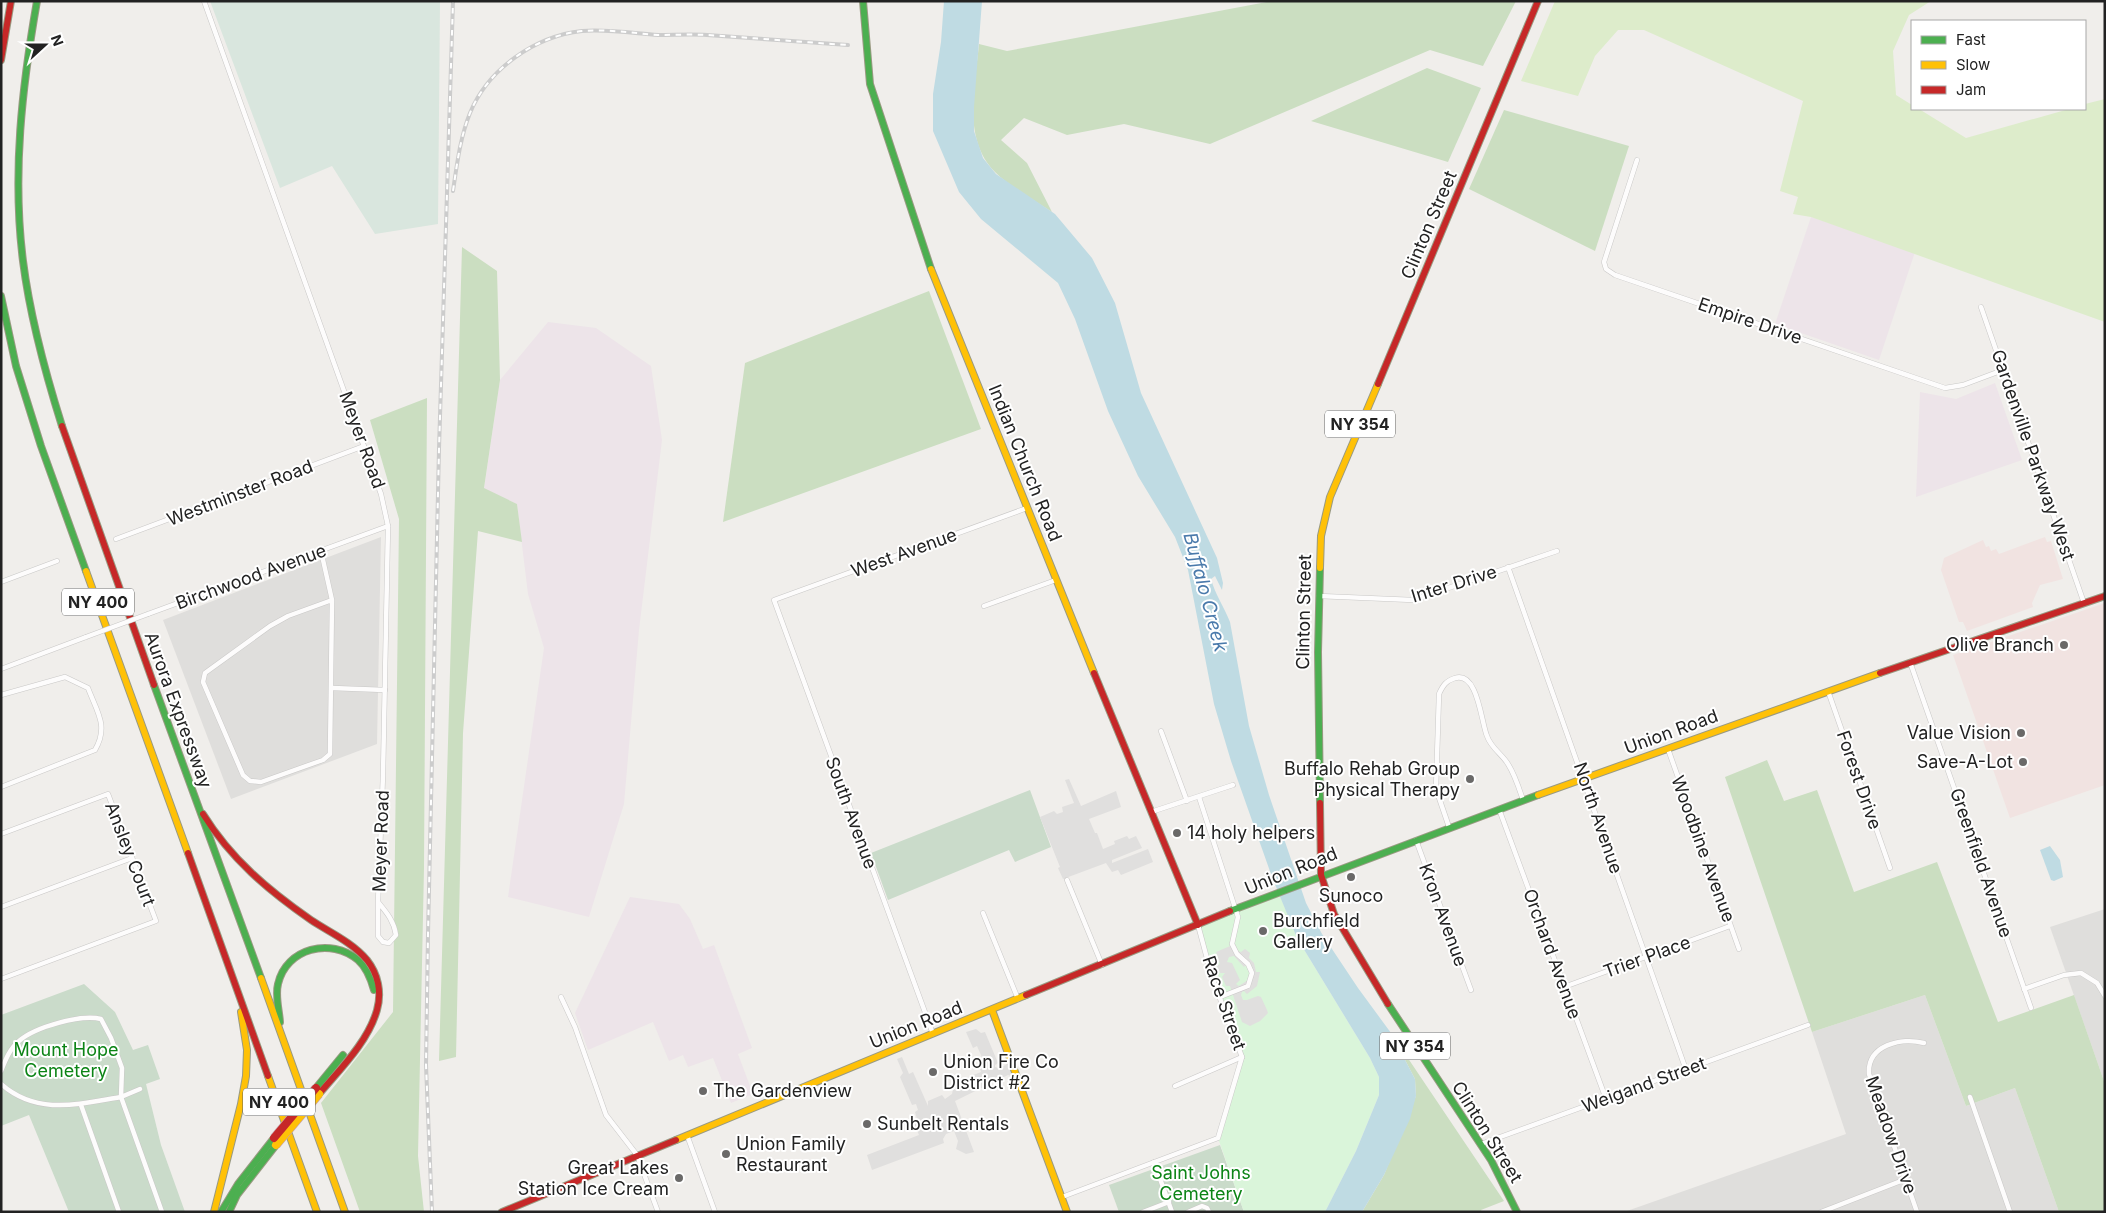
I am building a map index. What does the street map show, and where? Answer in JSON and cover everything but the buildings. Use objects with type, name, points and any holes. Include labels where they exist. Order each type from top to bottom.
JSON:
[{"type":"main road","points":[[1,60],[11,1]]},
{"type":"main road","name":"Aurora Expressway","points":[[37,1],[23,88],[18,166],[22,257],[36,340],[64,433],[191,792],[282,1034],[314,1129],[345,1212]]},
{"type":"main road","name":"Indian Church Road","points":[[863,1],[870,84],[928,260],[1056,580],[1198,925]]},
{"type":"main road","name":"Clinton Street","points":[[1518,1212],[1492,1160],[1406,1033],[1334,914],[1321,875],[1317,689],[1321,536],[1330,498],[1461,189],[1538,1]]},
{"type":"main road","name":"NY 400","points":[[1,296],[16,366],[35,428],[317,1212]]},
{"type":"main road","name":"Union Road","points":[[502,1212],[1321,875],[1523,800],[1910,662],[2105,596]]},
{"type":"main road","points":[[191,792],[215,834],[235,860],[265,887],[366,959],[378,979],[379,1001],[374,1019],[318,1091],[238,1184],[221,1212]]},
{"type":"main road","points":[[282,1034],[276,991],[284,969],[296,956],[310,949],[325,946],[340,948],[358,959],[368,970],[375,994],[370,1017],[363,1030],[318,1091]]},
{"type":"main road","points":[[214,1212],[241,1104],[246,1076],[247,1050],[238,992]]},
{"type":"main road","points":[[992,1010],[1067,1212]]},
{"type":"main road","points":[[229,1212],[238,1195],[275,1142]]},
{"type":"street","name":"Meyer Road","points":[[204,1],[382,494],[388,526],[385,690],[378,902],[378,936],[383,942],[389,943],[396,935],[395,926],[390,916],[378,902]]},
{"type":"street","name":"Empire Drive","points":[[1637,160],[1604,262],[1606,269],[1615,275],[1945,388],[1963,386],[2004,370]]},
{"type":"street","name":"Gardenville Parkway West","points":[[1981,307],[2084,603]]},
{"type":"street","name":"Westminster Road","points":[[116,539],[364,446]]},
{"type":"street","name":"West Avenue","points":[[781,597],[1027,508]]},
{"type":"street","name":"Birchwood Avenue","points":[[1,668],[388,526]]},
{"type":"street","points":[[320,551],[332,600],[330,754],[323,760],[261,782],[250,781],[243,775],[203,682],[205,673],[270,626],[288,616],[332,600]]},
{"type":"street","name":"Inter Drive","points":[[1319,596],[1413,600],[1557,551]]},
{"type":"street","points":[[1,582],[58,561]]},
{"type":"street","name":"North Avenue","points":[[1508,567],[1686,1070]]},
{"type":"street","points":[[984,606],[1056,580]]},
{"type":"street","name":"South Avenue","points":[[781,597],[774,600],[932,1034]]},
{"type":"street","name":"Greenfield Avenue","points":[[1910,662],[2031,1008]]},
{"type":"street","points":[[1,695],[65,677],[88,688],[103,728],[101,739],[95,750],[1,787]]},
{"type":"street","points":[[1450,827],[1436,789],[1439,694],[1444,684],[1449,680],[1460,677],[1467,679],[1473,686],[1487,737],[1508,765],[1523,800]]},
{"type":"street","points":[[332,688],[385,690]]},
{"type":"street","name":"Forest Drive","points":[[1828,692],[1890,868]]},
{"type":"street","points":[[1161,731],[1187,801]]},
{"type":"street","name":"Woodbine Avenue","points":[[1668,749],[1739,949]]},
{"type":"street","points":[[1151,812],[1233,785]]},
{"type":"street","name":"Ansley Court","points":[[1,834],[108,794],[156,921],[1,979]]},
{"type":"street","points":[[1199,797],[1238,920],[1233,934],[1232,945],[1237,954],[1248,964],[1252,973],[1248,986],[1220,997]]},
{"type":"street","name":"Orchard Avenue","points":[[1499,809],[1606,1098]]},
{"type":"street","name":"Kron Avenue","points":[[1416,840],[1471,990]]},
{"type":"street","points":[[1,907],[132,858]]},
{"type":"street","points":[[1067,880],[1102,965]]},
{"type":"street","points":[[983,913],[1018,999]]},
{"type":"street","name":"Race Street","points":[[1154,1162],[1218,1138],[1242,1057],[1220,997],[1198,925]]},
{"type":"street","name":"Trier Place","points":[[1564,987],[1730,926]]},
{"type":"street","points":[[2024,989],[2064,975],[2081,973],[2097,983],[2105,996]]},
{"type":"street","points":[[561,997],[575,1027],[606,1115],[637,1155],[658,1212]]},
{"type":"street","points":[[1,1071],[6,1058],[18,1042],[29,1034],[64,1022],[92,1017],[101,1019],[111,1038],[122,1068],[121,1097],[162,1212]]},
{"type":"street","name":"Weigand Street","points":[[1481,1144],[1808,1025]]},
{"type":"street","name":"Meadow Drive","points":[[1917,1212],[1869,1074],[1868,1066],[1872,1056],[1881,1049],[1896,1043],[1914,1041],[1924,1043]]},
{"type":"street","points":[[1175,1086],[1242,1057]]},
{"type":"street","points":[[1,1084],[9,1091],[30,1102],[81,1105],[121,1097],[140,1089]]},
{"type":"street","points":[[1970,1096],[2010,1212]]},
{"type":"street","points":[[81,1105],[120,1212]]},
{"type":"street","points":[[687,1135],[716,1212]]},
{"type":"street","points":[[1062,1197],[1154,1162],[1172,1212]]},
{"type":"street","points":[[1821,1212],[1906,1179]]},
{"type":"street","points":[[1142,1212],[1169,1202]]},
{"type":"street","points":[[1188,1212],[1202,1206],[1207,1208],[1209,1212]]},
{"type":"shaded area","points":[[210,1],[440,1],[438,224],[375,234],[332,166],[280,188]]},
{"type":"shaded area","points":[[1811,217],[1915,252],[1879,360],[1775,324]]},
{"type":"shaded area","points":[[548,322],[596,328],[651,366],[662,440],[639,630],[624,804],[589,917],[508,897],[544,648],[528,594],[517,504],[484,489],[500,380]]},
{"type":"shaded area","points":[[1995,383],[2022,460],[1916,497],[1920,392],[1956,399]]},
{"type":"shaded area","points":[[381,537],[377,744],[231,799],[163,620]]},
{"type":"shaded area","points":[[2045,537],[2047,542],[2051,541],[2063,579],[2040,585],[2032,603],[2033,607],[1967,631],[1963,622],[1959,622],[1941,570],[1944,558],[1983,540],[1986,547],[1989,546],[1991,551],[1996,549],[1999,554]]},
{"type":"shaded area","points":[[2105,603],[2105,785],[2010,818],[1953,655]]},
{"type":"shaded area","points":[[1069,779],[1081,806],[1116,791],[1121,807],[1089,819],[1095,833],[1097,833],[1103,849],[1115,844],[1114,841],[1127,836],[1129,839],[1136,836],[1142,848],[1112,860],[1112,863],[1148,849],[1153,862],[1121,875],[1118,870],[1112,872],[1106,863],[1063,879],[1040,817],[1054,811],[1057,814],[1063,812],[1062,807],[1074,803],[1065,780]]},
{"type":"shaded area","points":[[630,897],[679,904],[690,919],[703,949],[714,945],[752,1048],[738,1054],[753,1094],[731,1103],[713,1058],[688,1067],[683,1055],[669,1061],[653,1022],[588,1050],[575,1013]]},
{"type":"shaded area","points":[[2105,909],[2105,1084],[2050,927]]},
{"type":"shaded area","points":[[1235,944],[1238,951],[1241,952],[1245,949],[1250,953],[1249,958],[1254,963],[1256,972],[1260,972],[1257,986],[1247,994],[1244,991],[1242,992],[1241,995],[1243,1000],[1261,997],[1268,1013],[1260,1021],[1250,1026],[1242,1022],[1230,986],[1226,986],[1222,977],[1225,973],[1220,973],[1217,966],[1220,964],[1216,952]],"holes":[[[1234,956],[1244,967],[1246,965],[1250,973],[1248,980],[1239,986],[1236,984],[1240,980],[1232,963],[1227,962],[1229,957]]]},
{"type":"shaded area","points":[[1925,995],[1966,1106],[2015,1088],[2059,1212],[1624,1212],[1846,1134],[1812,1032]]},
{"type":"shaded area","points":[[976,1029],[981,1033],[985,1032],[998,1063],[995,1067],[998,1068],[1006,1065],[1008,1060],[1015,1077],[1008,1075],[955,1101],[974,1152],[966,1154],[956,1149],[958,1141],[954,1131],[946,1134],[943,1139],[944,1143],[872,1170],[867,1155],[919,1135],[913,1121],[917,1119],[915,1112],[918,1110],[916,1104],[912,1105],[900,1077],[903,1073],[897,1059],[902,1057],[909,1074],[913,1072],[928,1106],[928,1101],[942,1095],[945,1099],[952,1094],[951,1084],[981,1072],[979,1065],[984,1062],[977,1046],[973,1048],[966,1032]]},
{"type":"green space","points":[[1272,1],[1516,1],[1483,66],[1430,50],[1210,144],[1124,124],[1067,135],[1024,118],[1001,140],[1027,163],[1052,212],[1008,183],[995,172],[985,159],[978,144],[974,128],[973,111],[979,44],[1007,51]]},
{"type":"green space","points":[[1555,1],[1931,1],[1909,15],[1893,51],[1896,95],[1911,104],[1911,110],[1921,110],[1966,138],[2065,110],[2086,110],[2086,104],[2105,99],[2105,322],[1811,217],[1793,214],[1798,197],[1780,191],[1803,101],[1644,30],[1618,30],[1595,56],[1578,96],[1521,81]]},
{"type":"green space","points":[[1427,68],[1481,88],[1448,162],[1311,121]]},
{"type":"green space","points":[[1504,110],[1629,146],[1595,251],[1469,189]]},
{"type":"green space","points":[[462,247],[497,271],[500,380],[484,488],[517,504],[522,542],[478,531],[463,733],[456,1057],[439,1061]]},
{"type":"green space","points":[[929,291],[981,429],[723,522],[745,363]]},
{"type":"green space","points":[[427,398],[424,868],[418,1156],[424,1212],[360,1212],[321,1103],[393,1012],[399,519],[370,420]]},
{"type":"green space","points":[[1767,760],[1784,801],[1817,790],[1854,892],[1937,862],[1998,1022],[2074,995],[2105,1084],[2105,1212],[2059,1212],[2015,1088],[1966,1106],[1925,995],[1812,1032],[1725,777]]},
{"type":"green space","points":[[1030,790],[1051,847],[1015,862],[1009,850],[888,900],[871,853]]},
{"type":"green space","points":[[1279,893],[1297,938],[1370,1058],[1379,1077],[1379,1095],[1356,1151],[1325,1212],[1244,1212],[1218,1138],[1242,1057],[1229,1023],[1198,925]]},
{"type":"green space","name":"Mount Hope Cemetery","points":[[84,984],[115,1012],[133,1050],[148,1045],[160,1079],[146,1084],[161,1145],[185,1212],[69,1212],[29,1115],[1,1126],[1,1015]]},
{"type":"green space","points":[[1391,1033],[1504,1201],[1481,1210],[1482,1212],[1362,1212],[1384,1175],[1416,1096],[1415,1079]]},
{"type":"green space","name":"Saint Johns Cemetery","points":[[1220,1145],[1244,1212],[1119,1212],[1109,1185]]},
{"type":"water","name":"Buffalo Creek","points":[[944,1],[982,1],[974,131],[983,158],[996,174],[1055,214],[1092,258],[1115,303],[1141,393],[1217,558],[1223,583],[1222,590],[1215,576],[1211,579],[1230,622],[1249,726],[1269,795],[1306,903],[1322,934],[1391,1033],[1415,1079],[1416,1096],[1410,1119],[1384,1175],[1362,1212],[1325,1212],[1356,1151],[1379,1095],[1379,1077],[1370,1058],[1297,938],[1272,877],[1231,761],[1214,704],[1188,570],[1175,537],[1138,476],[1108,411],[1075,319],[1058,283],[981,219],[959,192],[933,131],[933,94],[941,42]]},
{"type":"water","points":[[2050,846],[2060,860],[2063,877],[2054,881],[2051,880],[2040,850]]},
{"type":"railway","points":[[432,1212],[426,1065],[428,934],[439,449],[453,1]]},
{"type":"railway","points":[[453,191],[464,132],[478,97],[488,82],[515,57],[547,40],[564,34],[601,30],[658,35],[707,35],[848,45]]},
{"type":"traffic: fast","points":[[37,1],[23,98],[18,196],[23,261],[34,324],[62,426]]},
{"type":"traffic: fast","points":[[863,1],[870,84],[931,269]]},
{"type":"traffic: fast","points":[[1,296],[16,366],[41,446],[86,571]]},
{"type":"traffic: fast","points":[[1320,568],[1318,652],[1320,803]]},
{"type":"traffic: fast","points":[[154,685],[261,978]]},
{"type":"traffic: fast","points":[[1230,911],[1538,795]]},
{"type":"traffic: fast","points":[[280,1022],[277,993],[278,984],[283,972],[290,962],[311,950],[323,948],[347,953],[358,960],[364,967],[374,990]]},
{"type":"traffic: fast","points":[[1388,1004],[1491,1160],[1517,1212]]},
{"type":"traffic: fast","points":[[316,1088],[343,1055]]},
{"type":"traffic: fast","points":[[221,1212],[238,1184],[274,1138]]},
{"type":"traffic: fast","points":[[229,1212],[237,1195],[276,1145]]},
{"type":"traffic: slow","points":[[931,269],[1094,673]]},
{"type":"traffic: slow","points":[[1320,568],[1321,536],[1330,497],[1378,384]]},
{"type":"traffic: slow","points":[[86,571],[188,853]]},
{"type":"traffic: slow","points":[[1538,795],[1880,673]]},
{"type":"traffic: slow","points":[[261,978],[345,1212]]},
{"type":"traffic: slow","points":[[676,1140],[1026,995]]},
{"type":"traffic: slow","points":[[992,1010],[1067,1212]]},
{"type":"traffic: slow","points":[[214,1212],[241,1104],[246,1076],[247,1050],[241,1012]]},
{"type":"traffic: slow","points":[[268,1076],[317,1212]]},
{"type":"traffic: slow","points":[[276,1145],[319,1094]]},
{"type":"traffic: jam","points":[[1,60],[11,1]]},
{"type":"traffic: jam","points":[[1378,384],[1538,1]]},
{"type":"traffic: jam","points":[[62,426],[154,685]]},
{"type":"traffic: jam","points":[[1880,673],[2105,596]]},
{"type":"traffic: jam","points":[[1094,673],[1198,925]]},
{"type":"traffic: jam","points":[[1320,803],[1321,875],[1334,914],[1388,1004]]},
{"type":"traffic: jam","points":[[203,814],[226,845],[251,873],[295,909],[354,948],[367,960],[374,971],[379,997],[373,1022],[352,1055],[319,1094]]},
{"type":"traffic: jam","points":[[188,853],[268,1076]]},
{"type":"traffic: jam","points":[[1026,995],[1230,911]]},
{"type":"traffic: jam","points":[[274,1138],[316,1088]]},
{"type":"traffic: jam","points":[[502,1212],[676,1140]]},
{"type":"place","name":"Olive Branch","points":[[2064,645]]},
{"type":"place","name":"Value Vision","points":[[2021,733]]},
{"type":"place","name":"Save-A-Lot","points":[[2023,762]]},
{"type":"place","name":"Buffalo Rehab Group Physical Therapy","points":[[1470,779]]},
{"type":"place","name":"14 holy helpers","points":[[1177,833]]},
{"type":"place","name":"Sunoco","points":[[1351,877]]},
{"type":"place","name":"Burchfield Gallery","points":[[1263,931]]},
{"type":"place","name":"Union Fire Co District #2","points":[[933,1072]]},
{"type":"place","name":"The Gardenview","points":[[703,1091]]},
{"type":"place","name":"Sunbelt Rentals","points":[[867,1124]]},
{"type":"place","name":"Union Family Restaurant","points":[[726,1154]]},
{"type":"place","name":"Great Lakes Station Ice Cream","points":[[679,1178]]}]
